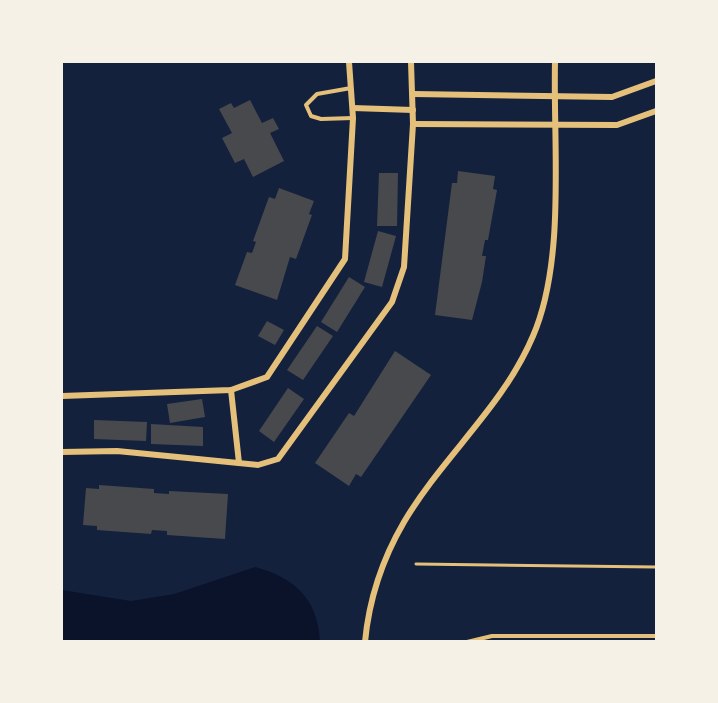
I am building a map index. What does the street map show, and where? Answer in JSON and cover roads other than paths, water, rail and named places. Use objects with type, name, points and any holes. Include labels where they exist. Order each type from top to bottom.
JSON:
[{"type":"street","points":[[62,396],[231,390],[267,377],[345,259],[353,118],[349,62]]},
{"type":"street","points":[[62,452],[117,452],[258,465],[278,459],[392,302],[404,267],[413,124],[411,62]]},
{"type":"street","points":[[365,642],[377,582],[401,529],[432,482],[519,366],[538,323],[552,266],[555,62]]},
{"type":"street","points":[[413,94],[612,97],[657,81]]},
{"type":"street","points":[[353,108],[413,110]]},
{"type":"street","points":[[413,124],[617,125],[657,111]]},
{"type":"street","points":[[231,390],[239,463]]},
{"type":"lane","points":[[351,88],[317,94],[306,105],[311,116],[321,120],[353,118]]},
{"type":"lane","points":[[467,642],[492,636],[657,636]]},
{"type":"water","points":[[255,567],[281,577],[301,592],[314,613],[320,641],[62,641],[62,590],[131,601],[174,594]]}]
